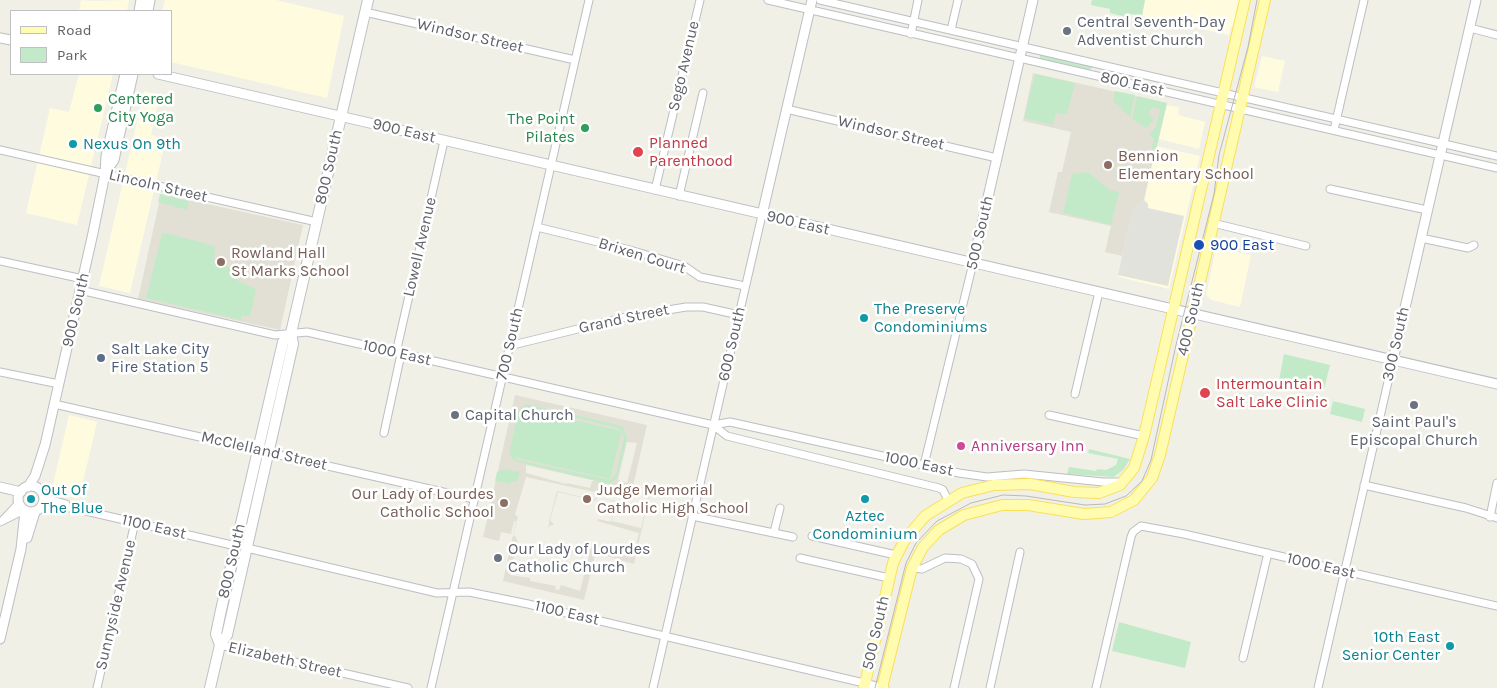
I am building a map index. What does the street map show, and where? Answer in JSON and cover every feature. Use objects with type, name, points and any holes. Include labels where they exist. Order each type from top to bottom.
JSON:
[{"type":"main road","name":"800 South","points":[[210,688],[220,645],[227,635],[242,547],[263,451],[293,344],[291,334],[368,0]]},
{"type":"main road","name":"400 South","points":[[1128,478],[1134,468],[1144,436],[1245,0]]},
{"type":"main road","name":"400 South","points":[[1002,505],[1028,505],[1094,515],[1119,509],[1142,493],[1156,467],[1265,0]]},
{"type":"main road","name":"500 South","points":[[864,686],[896,555],[913,528],[935,508],[948,500],[970,491],[994,485],[1030,484],[1074,492],[1099,493],[1115,488],[1128,478]]},
{"type":"main road","name":"500 South","points":[[883,688],[912,568],[923,547],[939,530],[964,515],[1002,505]]},
{"type":"street","name":"700 South","points":[[431,688],[589,0]]},
{"type":"street","name":"Sego Avenue","points":[[655,190],[700,0]]},
{"type":"street","name":"800 East","points":[[768,0],[1497,168]]},
{"type":"street","name":"600 South","points":[[653,688],[812,0]]},
{"type":"street","name":"800 East","points":[[820,0],[1497,156]]},
{"type":"street","points":[[911,34],[918,0]]},
{"type":"street","points":[[951,30],[958,0]]},
{"type":"street","name":"500 South","points":[[924,465],[973,264],[1033,0]]},
{"type":"street","points":[[1334,130],[1364,0]]},
{"type":"street","name":"300 South","points":[[1318,688],[1476,0]]},
{"type":"street","name":"Windsor Street","points":[[365,12],[575,60]]},
{"type":"street","points":[[868,23],[871,12]]},
{"type":"street","points":[[1470,28],[1497,35]]},
{"type":"street","points":[[956,44],[959,32]]},
{"type":"street","points":[[1097,76],[1099,64]]},
{"type":"street","name":"900 South","points":[[0,639],[21,549],[23,500],[35,476],[45,445],[83,280],[105,174],[106,156],[125,75]]},
{"type":"street","name":"900 South","points":[[105,174],[114,160],[133,75]]},
{"type":"street","name":"900 East","points":[[162,75],[1497,384]]},
{"type":"street","points":[[1152,89],[1155,77]]},
{"type":"street","points":[[679,196],[703,93]]},
{"type":"street","points":[[1288,120],[1291,108]]},
{"type":"street","name":"Windsor Street","points":[[786,109],[997,158]]},
{"type":"street","points":[[1381,141],[1384,130]]},
{"type":"street","name":"Lowell Avenue","points":[[384,433],[444,141]]},
{"type":"street","name":"Lincoln Street","points":[[0,150],[317,222]]},
{"type":"street","points":[[1330,189],[1427,210]]},
{"type":"street","points":[[1213,223],[1306,246]]},
{"type":"street","name":"Brixen Court","points":[[537,227],[630,250],[684,266],[700,276],[745,286]]},
{"type":"street","points":[[1421,238],[1468,248],[1474,245]]},
{"type":"street","points":[[0,260],[83,280]]},
{"type":"street","name":"1000 East","points":[[80,290],[275,335],[307,332],[713,425],[730,422],[979,476],[1024,474],[1115,483],[1128,478]]},
{"type":"street","points":[[1076,394],[1099,292]]},
{"type":"street","name":"Grand Street","points":[[509,346],[626,317],[686,307],[711,308],[739,315]]},
{"type":"street","points":[[0,372],[59,384]]},
{"type":"street","name":"McClelland Street","points":[[54,404],[474,499]]},
{"type":"street","points":[[1049,415],[1144,436]]},
{"type":"street","name":"1000 East","points":[[713,425],[727,436],[939,488],[943,490],[948,500]]},
{"type":"street","name":"900 South","points":[[21,549],[25,544],[42,493],[45,445]]},
{"type":"street","points":[[1364,485],[1466,508],[1493,518],[1497,483]]},
{"type":"street","points":[[0,487],[38,509]]},
{"type":"street","points":[[1,521],[37,487],[42,493]]},
{"type":"street","points":[[0,493],[23,500]]},
{"type":"street","name":"1100 East","points":[[42,493],[73,508],[437,593],[469,592],[492,596],[665,636],[864,686],[883,688]]},
{"type":"street","name":"1100 East","points":[[38,509],[73,508]]},
{"type":"street","points":[[774,532],[780,508]]},
{"type":"street","points":[[692,516],[793,537]]},
{"type":"street","name":"Sunnyside Avenue","points":[[97,688],[135,522]]},
{"type":"street","name":"1000 East","points":[[1096,688],[1131,537],[1136,528],[1146,525],[1497,606]]},
{"type":"street","points":[[812,536],[896,555]]},
{"type":"street","points":[[990,688],[1020,552]]},
{"type":"street","points":[[1244,658],[1268,553]]},
{"type":"street","points":[[800,558],[889,578]]},
{"type":"street","points":[[912,568],[922,568],[944,558],[961,559],[972,564],[979,579],[954,688]]},
{"type":"street","name":"Elizabeth Street","points":[[220,645],[408,688]]},
{"type":"shaded area","points":[[81,0],[129,0],[127,10],[79,10]]},
{"type":"shaded area","points":[[165,0],[276,0],[344,16],[327,98],[172,62],[172,10],[162,10]]},
{"type":"shaded area","points":[[1145,0],[1240,0],[1234,27],[1231,27],[1229,35],[1142,16]]},
{"type":"shaded area","points":[[1262,56],[1285,61],[1278,92],[1254,87]]},
{"type":"shaded area","name":"Bennion Elementary School","points":[[1033,73],[1166,103],[1144,200],[1133,208],[1122,256],[1105,252],[1111,226],[1049,212],[1058,172],[1062,172],[1071,132],[1023,121]]},
{"type":"shaded area","points":[[79,75],[113,75],[77,225],[26,213],[50,108],[69,112]]},
{"type":"shaded area","points":[[144,91],[160,95],[151,135],[166,139],[130,293],[99,286]]},
{"type":"shaded area","points":[[1167,105],[1179,107],[1178,115],[1205,122],[1199,149],[1159,139]]},
{"type":"shaded area","points":[[1156,146],[1200,156],[1169,289],[1119,277],[1135,209],[1143,205]]},
{"type":"shaded area","name":"Rowland Hall St Marks School","points":[[161,194],[303,225],[280,330],[138,299]]},
{"type":"shaded area","points":[[1144,200],[1148,204],[1148,208],[1184,216],[1168,286],[1118,275],[1133,207]]},
{"type":"shaded area","points":[[1216,248],[1251,255],[1240,307],[1211,300],[1206,295]]},
{"type":"shaded area","points":[[515,395],[647,425],[633,486],[636,486],[633,488],[594,492],[526,477],[515,515],[518,516],[513,536],[516,537],[518,544],[530,546],[528,557],[566,566],[527,557],[529,547],[517,544],[510,575],[530,578],[530,581],[556,586],[555,589],[559,590],[561,585],[580,591],[591,547],[633,557],[639,533],[597,521],[598,519],[611,522],[615,506],[612,521],[641,528],[650,489],[639,487],[651,488],[634,564],[600,554],[599,557],[595,556],[584,600],[503,581],[516,521],[514,521],[511,534],[501,532],[499,541],[483,537]],"holes":[[[627,442],[637,443],[627,483],[618,480]],[[526,465],[596,481],[592,481],[590,488],[566,484],[526,473]]]},
{"type":"shaded area","points":[[69,415],[97,422],[79,499],[51,493]]},
{"type":"shaded area","points":[[557,491],[595,500],[597,497],[596,501],[558,492],[550,520],[554,525],[549,526],[549,529],[548,525]]},
{"type":"shaded area","name":"Judge Memorial Catholic High School","points":[[570,550],[577,554],[570,552],[566,566],[568,556],[562,553]]},
{"type":"green space","points":[[1092,0],[1145,0],[1142,16],[1131,14],[1130,18],[1110,13],[1110,9],[1091,5]]},
{"type":"green space","points":[[1040,53],[1092,66],[1092,68],[1089,70],[1040,59]]},
{"type":"green space","points":[[1035,74],[1075,83],[1067,115],[1056,113],[1053,125],[1024,118]]},
{"type":"green space","points":[[1115,91],[1135,95],[1130,117],[1113,101]]},
{"type":"green space","points":[[1137,96],[1167,103],[1155,154],[1152,147],[1154,139],[1149,134],[1156,127],[1160,109],[1153,107],[1148,113],[1154,120],[1146,128],[1132,119]]},
{"type":"green space","points":[[1088,172],[1109,190],[1119,192],[1111,225],[1063,213],[1072,174]]},
{"type":"green space","points":[[160,194],[189,201],[187,210],[158,202]]},
{"type":"green space","points":[[162,232],[215,246],[214,263],[247,272],[247,274],[239,272],[237,280],[256,289],[250,317],[242,315],[241,320],[146,298],[162,234],[167,234]]},
{"type":"green space","points":[[1284,354],[1330,365],[1324,389],[1315,391],[1279,381]]},
{"type":"green space","points":[[1333,401],[1365,409],[1362,422],[1330,414]]},
{"type":"green space","points":[[526,404],[619,425],[624,428],[627,439],[617,478],[609,484],[514,461],[509,452],[519,411]],"holes":[[[531,407],[618,428],[622,431],[526,409]],[[622,431],[624,437],[616,474],[610,480],[518,460],[514,457],[610,479]]]},
{"type":"green space","points":[[1089,449],[1130,459],[1124,469],[1114,477],[1067,474],[1069,467],[1096,471],[1097,469],[1106,470],[1116,465],[1118,459],[1088,453]]},
{"type":"green space","points":[[504,469],[520,472],[517,482],[511,481],[510,484],[495,481],[497,472]]},
{"type":"green space","points":[[1119,622],[1191,642],[1185,668],[1112,651]]},
{"type":"tram line","points":[[875,688],[906,563],[916,543],[937,521],[971,503],[1003,495],[1026,496],[1085,505],[1105,504],[1126,496],[1142,481],[1151,460],[1176,345],[1214,194],[1219,155],[1248,47],[1257,0]]},
{"type":"place","name":"Central Seventh-Day Adventist Church","points":[[1067,31]]},
{"type":"place","name":"Centered City Yoga","points":[[98,108]]},
{"type":"place","name":"The Point Pilates","points":[[585,128]]},
{"type":"place","name":"Nexus On 9th","points":[[73,144]]},
{"type":"place","name":"Planned Parenthood","points":[[638,152]]},
{"type":"place","name":"Bennion Elementary School","points":[[1108,165]]},
{"type":"place","name":"900 East","points":[[1199,245]]},
{"type":"place","name":"Rowland Hall St Marks School","points":[[221,262]]},
{"type":"place","name":"The Preserve Condominiums","points":[[864,318]]},
{"type":"place","name":"Salt Lake City Fire Station 5","points":[[101,358]]},
{"type":"place","name":"Intermountain Salt Lake Clinic","points":[[1205,393]]},
{"type":"place","name":"Saint Paul's Episcopal Church","points":[[1414,405]]},
{"type":"place","name":"Capital Church","points":[[455,415]]},
{"type":"place","name":"Anniversary Inn","points":[[961,446]]},
{"type":"place","name":"Out Of The Blue","points":[[31,499]]},
{"type":"place","name":"Judge Memorial Catholic High School","points":[[587,499]]},
{"type":"place","name":"Aztec Condominium","points":[[865,499]]},
{"type":"place","name":"Our Lady of Lourdes Catholic School","points":[[504,503]]},
{"type":"place","name":"Our Lady of Lourdes Catholic Church","points":[[498,558]]},
{"type":"place","name":"10th East Senior Center","points":[[1450,646]]}]
